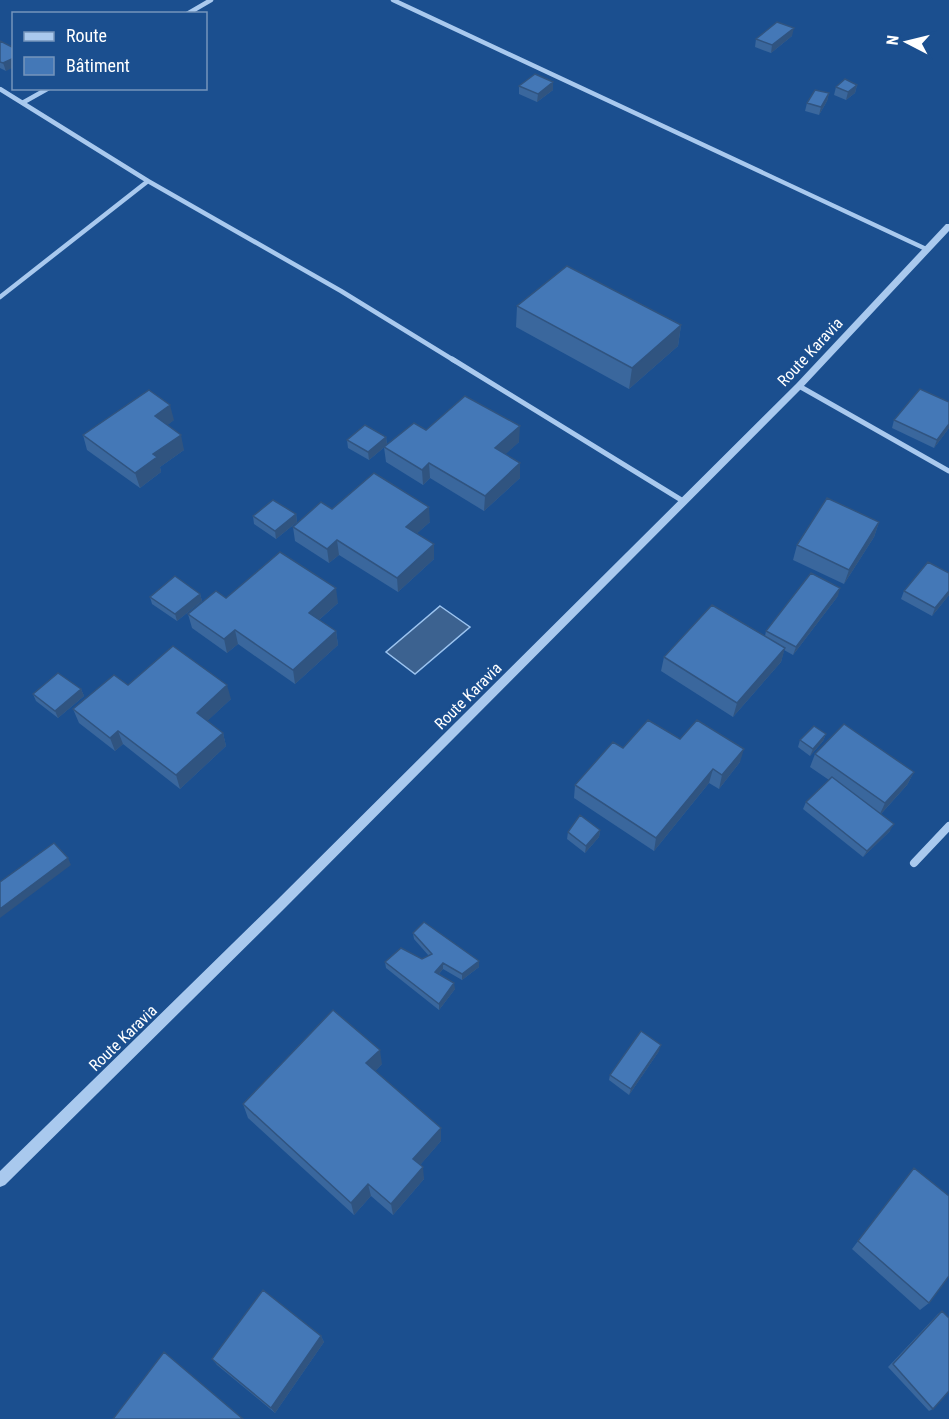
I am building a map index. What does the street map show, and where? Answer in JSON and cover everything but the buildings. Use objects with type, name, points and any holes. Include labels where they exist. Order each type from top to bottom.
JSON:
[{"type":"street","points":[[191,12],[212,0]]},
{"type":"street","points":[[393,0],[926,249]]},
{"type":"street","points":[[0,89],[148,181],[341,291],[683,501]]},
{"type":"street","points":[[24,102],[45,90]]},
{"type":"street","points":[[0,297],[35,267],[148,181]]},
{"type":"street","name":"Route Karavia","points":[[0,1180],[279,906],[799,386],[949,226]]},
{"type":"street","points":[[799,386],[949,471]]},
{"type":"street","points":[[914,863],[949,826]]},
{"type":"water","points":[[440,606],[470,627],[415,674],[386,652]]}]
